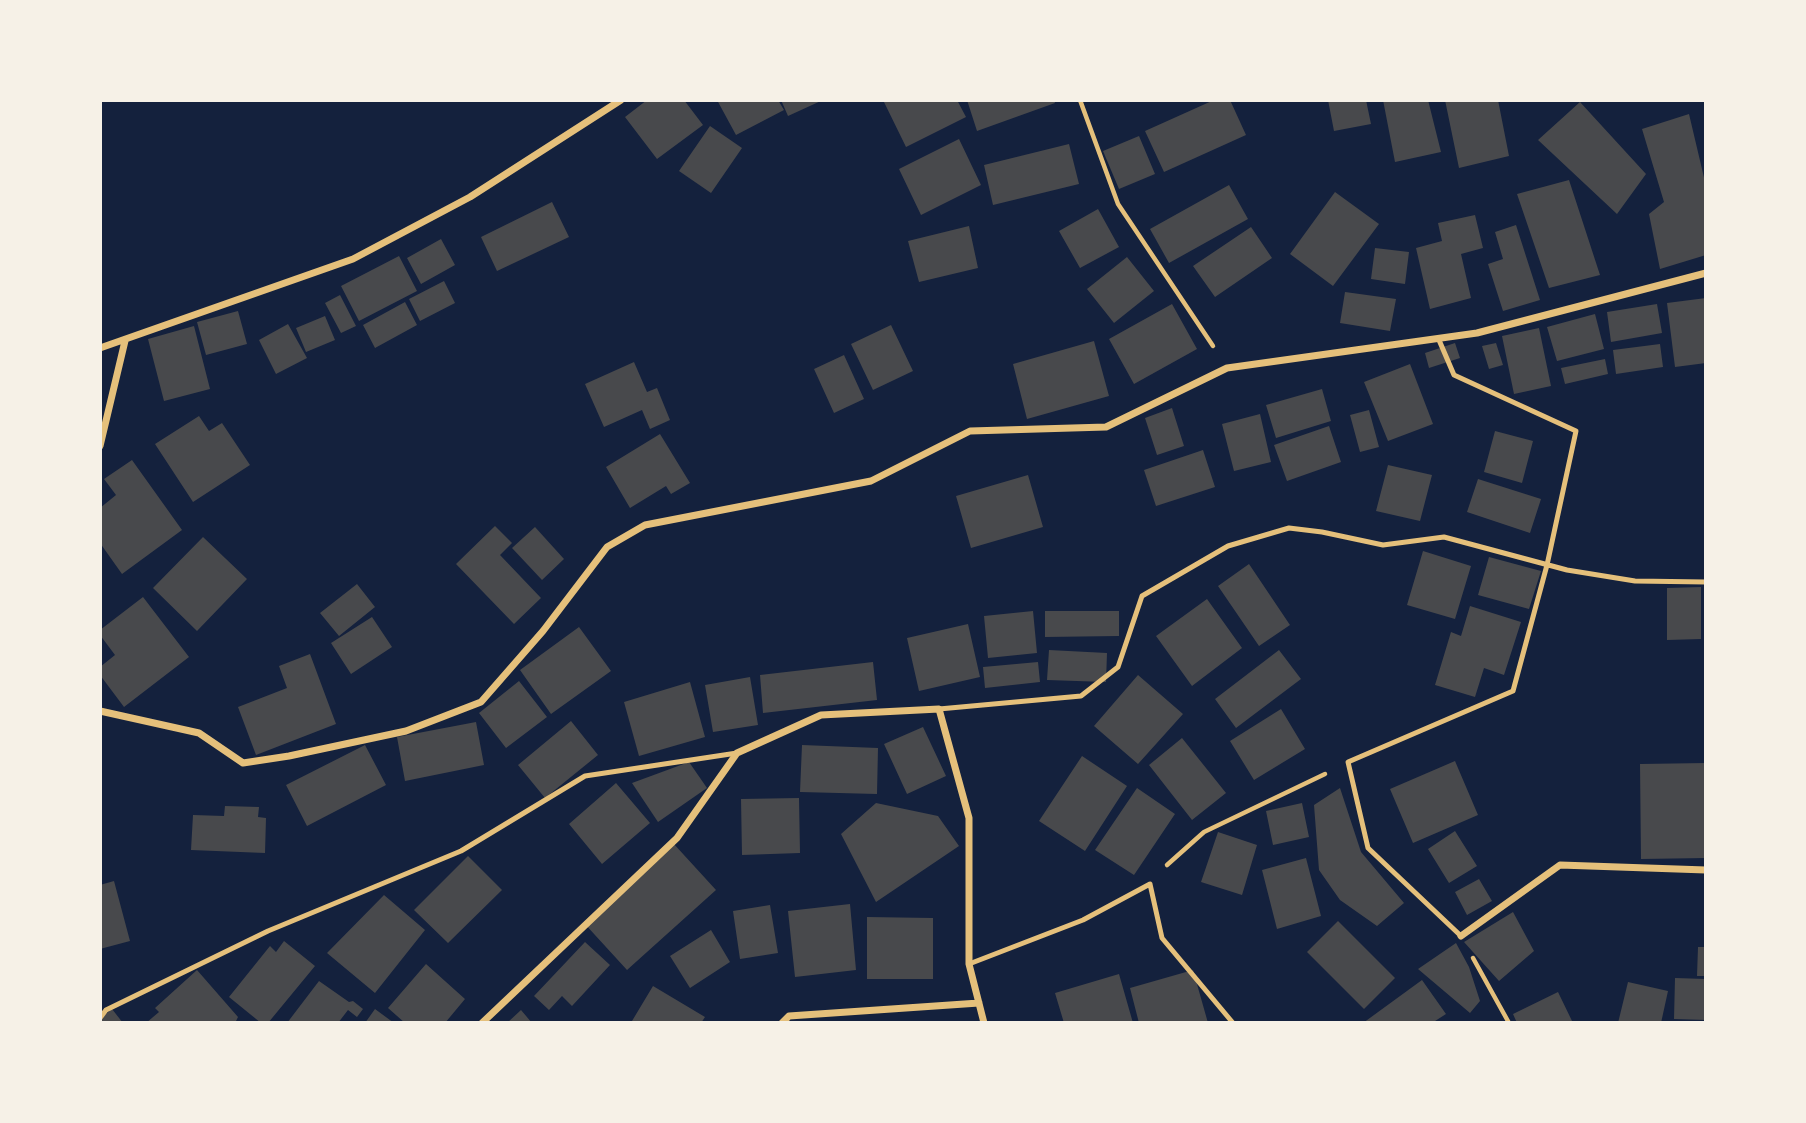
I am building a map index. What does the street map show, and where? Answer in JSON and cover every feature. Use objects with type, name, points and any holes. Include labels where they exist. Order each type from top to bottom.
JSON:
[{"type":"street","points":[[100,348],[353,259],[470,197],[621,100]]},
{"type":"street","points":[[100,711],[199,733],[243,763],[406,731],[481,702],[543,631],[607,547],[645,525],[871,481],[970,431],[1106,427],[1227,368],[1477,333],[1706,273]]},
{"type":"street","points":[[100,446],[125,341]]},
{"type":"street","points":[[482,1023],[677,838],[737,753],[821,715],[939,709],[969,818],[969,964],[984,1023]]},
{"type":"street","points":[[1461,936],[1560,865],[1706,870]]},
{"type":"street","points":[[782,1023],[789,1016],[979,1003]]},
{"type":"lane","points":[[1439,340],[1454,375],[1576,431],[1547,565],[1513,691],[1348,762],[1368,848],[1461,936]]},
{"type":"lane","points":[[939,709],[1081,696],[1118,667],[1142,596],[1228,546],[1289,528],[1383,545],[1444,537],[1547,565],[1636,581],[1706,582]]},
{"type":"lane","points":[[100,1018],[106,1010],[268,930],[461,851],[585,776],[737,753]]},
{"type":"lane","points":[[969,964],[1083,920],[1150,884],[1162,938],[1233,1023]]},
{"type":"path","points":[[1080,100],[1118,204],[1227,368]]},
{"type":"path","points":[[1150,884],[1204,832],[1348,762]]},
{"type":"path","points":[[1461,936],[1508,1023]]},
{"type":"building","points":[[647,100],[684,100],[703,125],[657,159],[625,117]]},
{"type":"building","points":[[717,100],[778,100],[784,110],[736,135]]},
{"type":"building","points":[[781,100],[823,100],[788,116]]},
{"type":"building","points":[[883,100],[957,100],[966,117],[906,147]]},
{"type":"building","points":[[967,100],[1054,100],[1055,103],[977,131]]},
{"type":"building","points":[[1214,100],[1230,100],[1246,135],[1164,172],[1145,131]]},
{"type":"building","points":[[1328,100],[1366,100],[1371,124],[1334,131]]},
{"type":"building","points":[[1383,100],[1428,100],[1441,152],[1395,162]]},
{"type":"building","points":[[1445,100],[1498,100],[1509,156],[1459,168]]},
{"type":"building","points":[[1580,102],[1646,174],[1617,214],[1538,140]]},
{"type":"building","points":[[1689,114],[1706,186],[1706,255],[1660,269],[1649,214],[1664,202],[1642,129]]},
{"type":"building","points":[[710,126],[742,148],[711,193],[679,171]]},
{"type":"building","points":[[1139,136],[1155,174],[1119,189],[1103,151]]},
{"type":"building","points":[[959,139],[981,185],[921,215],[899,169]]},
{"type":"building","points":[[1069,144],[1079,184],[993,205],[984,165]]},
{"type":"building","points":[[1569,180],[1600,275],[1549,288],[1517,194]]},
{"type":"building","points":[[1229,185],[1248,219],[1169,263],[1150,229]]},
{"type":"building","points":[[1335,192],[1379,224],[1333,286],[1290,254]]},
{"type":"building","points":[[552,202],[569,237],[497,271],[481,237]]},
{"type":"building","points":[[1098,209],[1119,247],[1080,268],[1059,231]]},
{"type":"building","points":[[1475,215],[1483,248],[1461,254],[1471,298],[1430,309],[1416,248],[1442,241],[1438,223]]},
{"type":"building","points":[[1516,225],[1540,300],[1503,311],[1488,264],[1503,259],[1495,232]]},
{"type":"building","points":[[969,226],[978,268],[919,282],[908,241]]},
{"type":"building","points":[[1251,227],[1272,258],[1215,297],[1193,266]]},
{"type":"building","points":[[441,239],[455,265],[421,284],[407,258]]},
{"type":"building","points":[[1375,248],[1409,252],[1405,284],[1371,279]]},
{"type":"building","points":[[399,256],[417,291],[359,321],[341,286]]},
{"type":"building","points":[[1127,257],[1154,291],[1114,323],[1087,289]]},
{"type":"building","points":[[444,281],[455,303],[420,321],[409,299]]},
{"type":"building","points":[[1345,292],[1396,299],[1390,331],[1340,323]]},
{"type":"building","points":[[340,295],[356,326],[341,333],[325,303]]},
{"type":"building","points":[[1706,298],[1706,363],[1675,367],[1667,303]]},
{"type":"building","points":[[405,302],[417,325],[375,348],[363,325]]},
{"type":"building","points":[[1172,304],[1197,349],[1134,384],[1109,339]]},
{"type":"building","points":[[1657,304],[1662,333],[1611,342],[1607,312]]},
{"type":"building","points":[[238,311],[247,344],[206,355],[197,322]]},
{"type":"building","points":[[1595,314],[1604,349],[1557,361],[1547,327]]},
{"type":"building","points":[[325,316],[335,340],[306,352],[296,328]]},
{"type":"building","points":[[288,324],[307,358],[276,374],[259,340]]},
{"type":"building","points":[[891,325],[913,371],[873,390],[851,344]]},
{"type":"building","points":[[194,326],[210,389],[164,401],[148,339]]},
{"type":"building","points":[[1539,328],[1551,386],[1514,394],[1502,336]]},
{"type":"building","points":[[1094,341],[1109,396],[1027,419],[1013,364]]},
{"type":"building","points":[[1455,343],[1460,358],[1429,368],[1425,353]]},
{"type":"building","points":[[1496,343],[1503,365],[1489,369],[1482,346]]},
{"type":"building","points":[[1660,344],[1663,367],[1616,374],[1613,350]]},
{"type":"building","points":[[844,355],[864,399],[834,413],[814,369]]},
{"type":"building","points":[[1605,359],[1608,374],[1565,384],[1561,368]]},
{"type":"building","points":[[634,362],[647,392],[657,388],[670,420],[650,429],[642,410],[604,427],[585,384]]},
{"type":"building","points":[[1410,364],[1433,424],[1388,441],[1364,382]]},
{"type":"building","points":[[1322,389],[1331,421],[1276,438],[1266,405]]},
{"type":"building","points":[[1172,408],[1184,446],[1157,455],[1145,418]]},
{"type":"building","points":[[1369,410],[1379,447],[1360,452],[1350,415]]},
{"type":"building","points":[[1260,414],[1271,462],[1234,471],[1222,424]]},
{"type":"building","points":[[199,416],[209,431],[222,423],[250,465],[193,502],[155,444]]},
{"type":"building","points":[[1329,426],[1341,462],[1287,481],[1274,445]]},
{"type":"building","points":[[1495,431],[1533,441],[1522,483],[1484,472]]},
{"type":"building","points":[[660,434],[690,483],[671,494],[666,486],[630,508],[606,467]]},
{"type":"building","points":[[1203,450],[1215,487],[1156,506],[1144,470]]},
{"type":"building","points":[[132,460],[182,530],[122,574],[100,543],[100,508],[116,495],[104,479]]},
{"type":"building","points":[[1388,465],[1432,475],[1420,521],[1376,511]]},
{"type":"building","points":[[1028,475],[1043,527],[971,548],[956,496]]},
{"type":"building","points":[[1478,479],[1541,499],[1530,533],[1467,512]]},
{"type":"building","points":[[495,526],[512,543],[500,555],[541,598],[514,624],[456,564]]},
{"type":"building","points":[[535,527],[564,559],[542,580],[512,548]]},
{"type":"building","points":[[203,537],[247,579],[197,631],[153,588]]},
{"type":"building","points":[[1423,551],[1471,566],[1455,619],[1407,605]]},
{"type":"building","points":[[1489,557],[1541,571],[1529,609],[1478,595]]},
{"type":"building","points":[[1249,564],[1290,625],[1259,646],[1218,586]]},
{"type":"building","points":[[357,584],[375,607],[339,636],[320,613]]},
{"type":"building","points":[[1701,587],[1701,639],[1667,640],[1667,588]]},
{"type":"building","points":[[143,597],[189,657],[124,707],[100,675],[100,667],[115,655],[100,635],[100,630]]},
{"type":"building","points":[[1207,599],[1242,648],[1192,686],[1156,636]]},
{"type":"building","points":[[1470,606],[1521,622],[1504,675],[1484,668],[1475,697],[1435,685],[1451,632],[1461,636]]},
{"type":"building","points":[[1033,611],[1037,653],[988,658],[984,616]]},
{"type":"building","points":[[1045,611],[1119,611],[1119,636],[1045,637]]},
{"type":"building","points":[[372,617],[392,647],[351,674],[331,643]]},
{"type":"building","points":[[968,624],[980,677],[919,691],[907,638]]},
{"type":"building","points":[[579,627],[611,671],[551,714],[520,670]]},
{"type":"building","points":[[1049,650],[1107,653],[1106,682],[1047,680]]},
{"type":"building","points":[[1279,650],[1301,679],[1236,728],[1215,699]]},
{"type":"building","points":[[310,654],[336,724],[256,755],[238,707],[287,688],[279,666]]},
{"type":"building","points":[[873,662],[877,700],[763,713],[760,675]]},
{"type":"building","points":[[1038,662],[1040,682],[985,688],[983,667]]},
{"type":"building","points":[[1138,675],[1183,714],[1138,764],[1094,726]]},
{"type":"building","points":[[750,677],[758,725],[713,732],[705,685]]},
{"type":"building","points":[[519,681],[547,717],[506,748],[479,713]]},
{"type":"building","points":[[690,682],[705,737],[639,756],[624,702]]},
{"type":"building","points":[[1281,709],[1305,749],[1254,780],[1230,741]]},
{"type":"building","points":[[571,721],[598,755],[545,798],[518,765]]},
{"type":"building","points":[[476,722],[484,765],[405,781],[397,737]]},
{"type":"building","points":[[923,727],[946,776],[907,794],[884,744]]},
{"type":"building","points":[[1182,738],[1226,793],[1192,820],[1149,765]]},
{"type":"building","points":[[365,745],[386,785],[307,826],[286,785]]},
{"type":"building","points":[[802,745],[878,748],[877,794],[800,792]]},
{"type":"building","points":[[1082,756],[1127,786],[1085,851],[1039,821]]},
{"type":"building","points":[[1455,761],[1478,815],[1413,843],[1390,789]]},
{"type":"building","points":[[689,762],[707,788],[658,822],[632,783]]},
{"type":"building","points":[[1706,763],[1706,858],[1641,859],[1640,764]]},
{"type":"building","points":[[616,783],[650,823],[602,864],[569,824]]},
{"type":"building","points":[[1137,788],[1175,814],[1134,875],[1095,850]]},
{"type":"building","points":[[1340,788],[1361,852],[1404,903],[1377,926],[1340,900],[1319,870],[1314,805]]},
{"type":"building","points":[[799,798],[800,853],[742,855],[741,799]]},
{"type":"building","points":[[876,803],[938,816],[959,846],[876,902],[841,834]]},
{"type":"building","points":[[1302,803],[1309,837],[1273,845],[1266,811]]},
{"type":"building","points":[[225,806],[259,807],[258,817],[266,818],[265,853],[191,850],[193,815],[224,816]]},
{"type":"building","points":[[1455,831],[1477,866],[1449,883],[1428,849]]},
{"type":"building","points":[[1218,832],[1257,845],[1242,895],[1201,882]]},
{"type":"building","points":[[673,843],[716,890],[627,970],[584,923]]},
{"type":"building","points":[[468,856],[502,890],[448,943],[414,910]]},
{"type":"building","points":[[1306,858],[1321,916],[1277,929],[1262,870]]},
{"type":"building","points":[[1479,879],[1492,901],[1467,915],[1455,892]]},
{"type":"building","points":[[114,881],[130,941],[100,949],[100,885]]},
{"type":"building","points":[[384,895],[425,930],[375,993],[327,953]]},
{"type":"building","points":[[850,904],[856,970],[795,977],[788,911]]},
{"type":"building","points":[[770,905],[778,953],[740,959],[733,911]]},
{"type":"building","points":[[1513,912],[1534,951],[1499,981],[1464,942]]},
{"type":"building","points":[[867,917],[933,918],[933,979],[867,979]]},
{"type":"building","points":[[1338,921],[1395,978],[1364,1009],[1307,952]]},
{"type":"building","points":[[711,930],[730,962],[690,988],[670,956]]},
{"type":"building","points":[[284,941],[315,966],[268,1023],[261,1023],[229,997],[270,946],[276,952]]},
{"type":"building","points":[[585,942],[610,965],[572,1006],[562,996],[549,1010],[534,996]]},
{"type":"building","points":[[1456,943],[1469,967],[1480,1001],[1470,1013],[1418,969]]},
{"type":"building","points":[[1698,947],[1706,947],[1706,976],[1697,976]]},
{"type":"building","points":[[426,964],[465,999],[445,1023],[405,1023],[388,1008]]},
{"type":"building","points":[[197,970],[238,1017],[235,1023],[146,1023],[159,1012],[155,1008]]},
{"type":"building","points":[[1193,970],[1208,1023],[1139,1023],[1130,988]]},
{"type":"building","points":[[1119,974],[1133,1023],[1064,1023],[1055,993]]},
{"type":"building","points":[[1675,978],[1706,979],[1706,1020],[1674,1019]]},
{"type":"building","points":[[1422,980],[1446,1014],[1432,1023],[1363,1023]]},
{"type":"building","points":[[319,981],[363,1009],[357,1017],[348,1010],[338,1023],[287,1023]]},
{"type":"building","points":[[1628,982],[1668,991],[1661,1023],[1618,1023]]},
{"type":"building","points":[[653,986],[705,1017],[701,1023],[632,1021]]},
{"type":"building","points":[[1558,992],[1573,1023],[1517,1023],[1513,1014]]},
{"type":"building","points":[[112,1009],[123,1023],[100,1023],[100,1019]]},
{"type":"building","points":[[375,1009],[394,1023],[365,1023]]},
{"type":"building","points":[[521,1010],[532,1023],[507,1023]]}]
